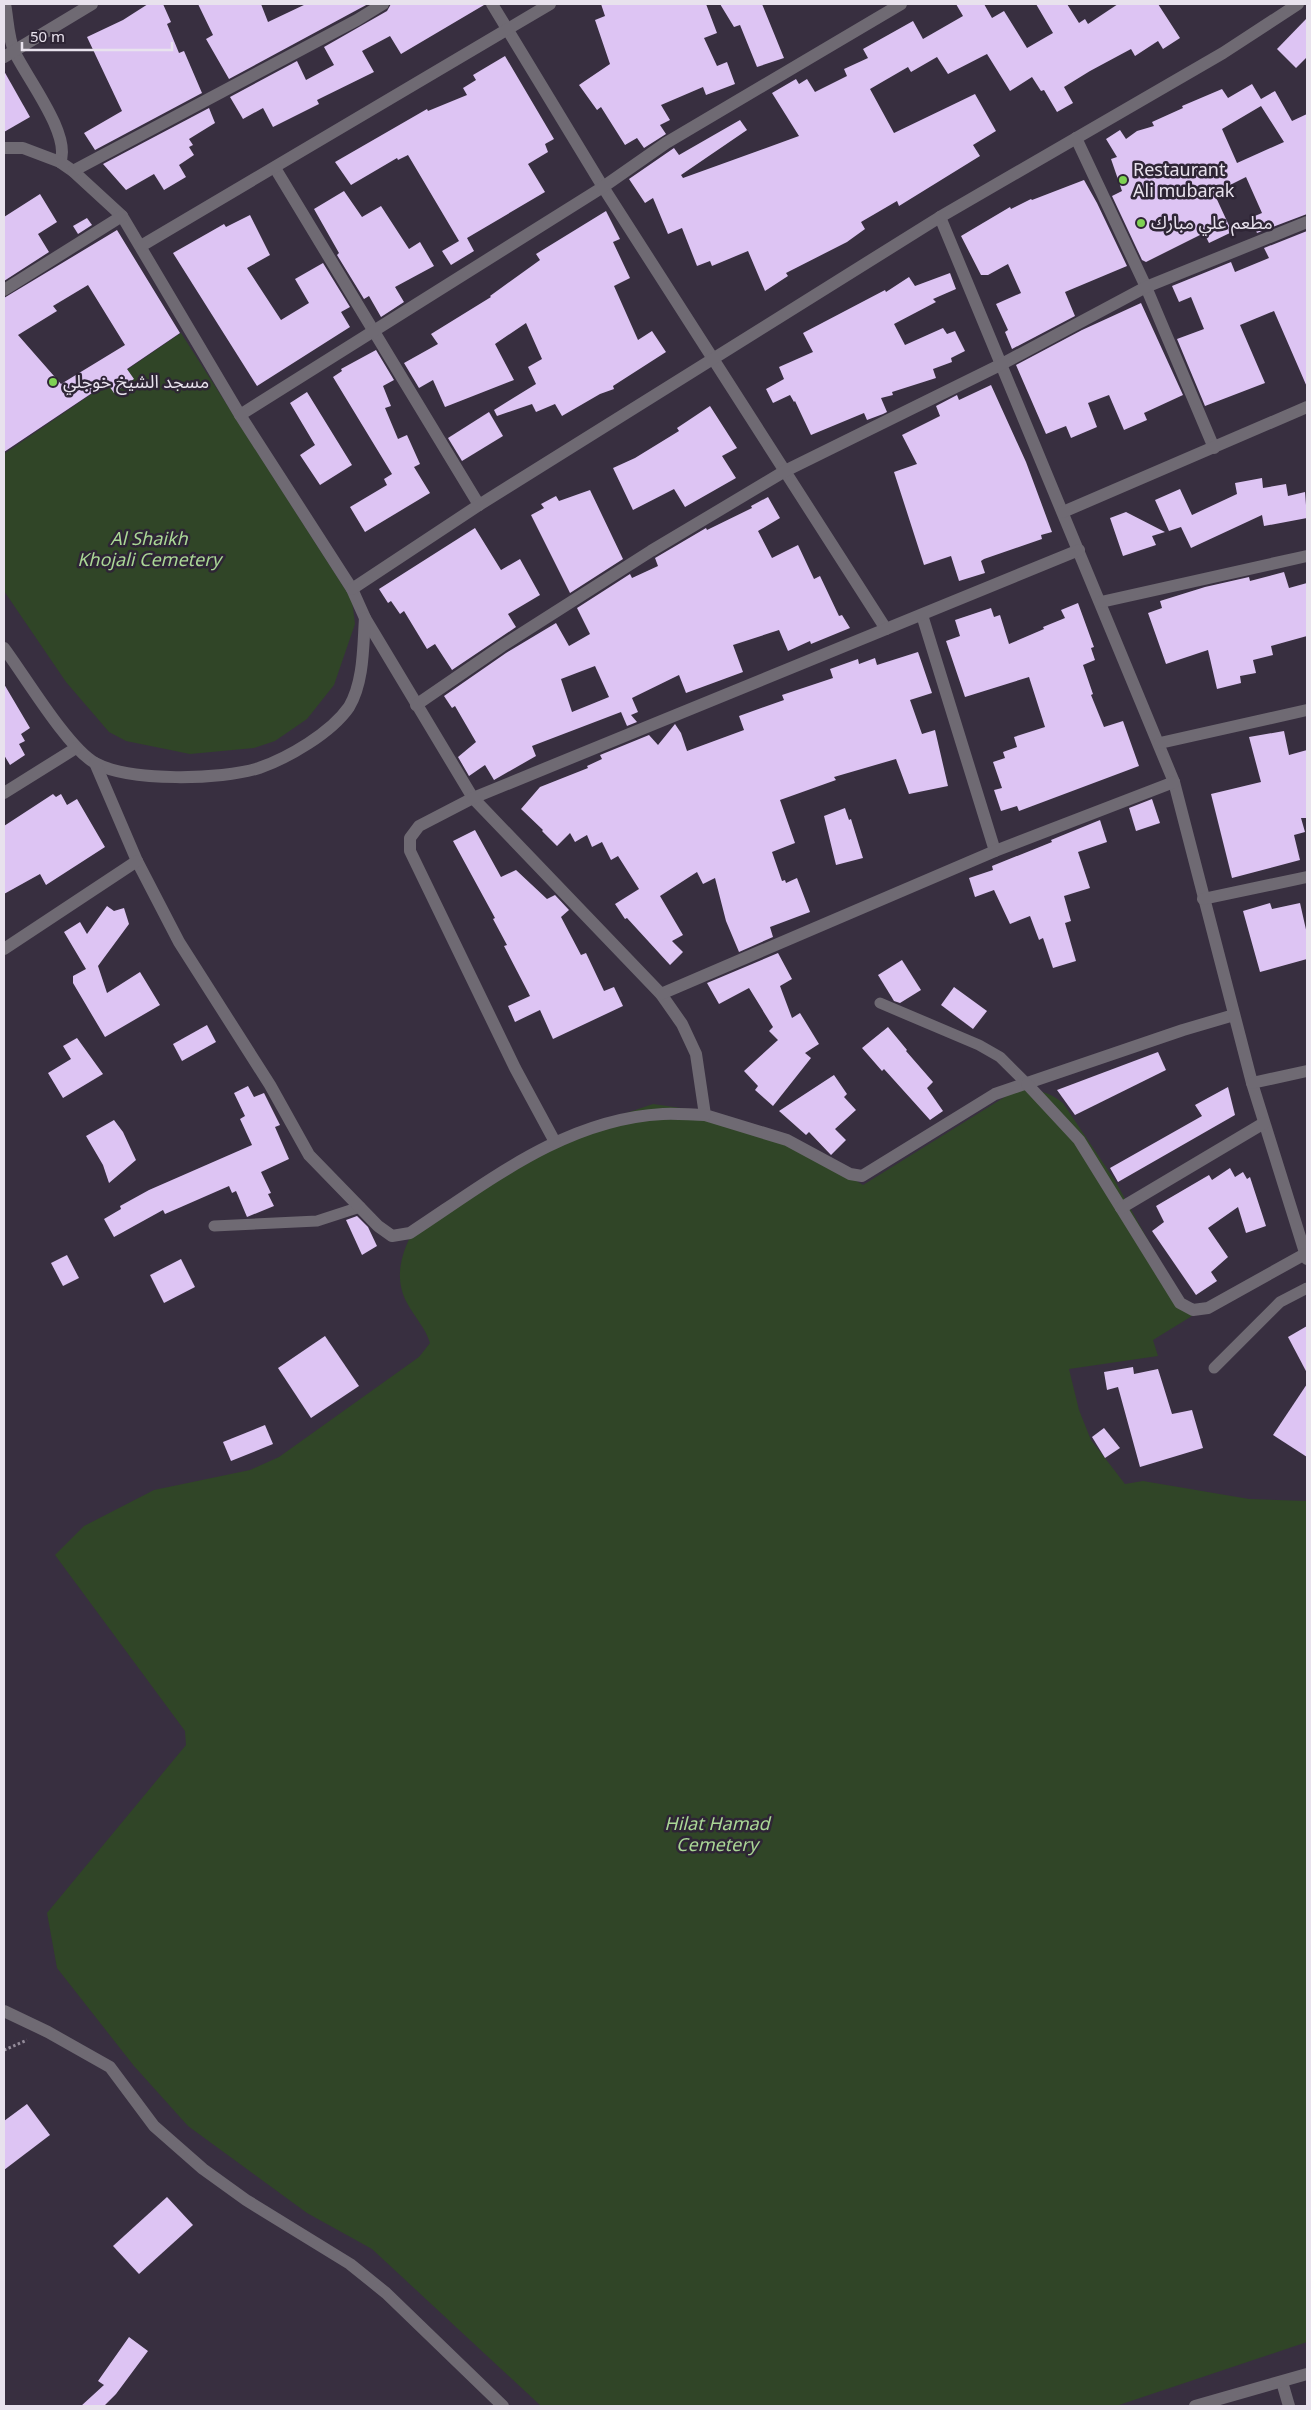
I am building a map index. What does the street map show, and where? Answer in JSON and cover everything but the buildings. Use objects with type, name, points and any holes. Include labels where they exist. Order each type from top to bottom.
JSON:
[{"type":"street","points":[[5,4],[9,54],[57,130],[62,144],[62,158],[60,162]]},
{"type":"street","points":[[9,54],[92,4]]},
{"type":"street","points":[[73,171],[357,20],[383,4]]},
{"type":"street","points":[[492,4],[603,187],[886,630]]},
{"type":"street","points":[[141,246],[550,4]]},
{"type":"street","points":[[240,415],[603,187],[666,142],[901,4]]},
{"type":"street","points":[[352,589],[479,505],[713,361],[940,217],[1223,53],[1298,4]]},
{"type":"street","points":[[1076,138],[1146,287],[1214,448]]},
{"type":"street","points":[[4,148],[23,148],[60,162],[73,171],[122,216],[240,415],[352,589],[365,618],[473,798],[661,994],[682,1024],[696,1054],[705,1115]]},
{"type":"street","points":[[275,168],[479,505]]},
{"type":"street","points":[[4,290],[122,216]]},
{"type":"street","points":[[940,217],[1000,365],[1160,743],[1174,782],[1252,1083],[1306,1257],[1208,1308],[1193,1310],[1180,1303],[1078,1140],[1027,1084]]},
{"type":"street","points":[[416,705],[502,646],[784,470],[1000,365],[1146,287],[1307,222]]},
{"type":"street","points":[[1063,512],[1307,407]]},
{"type":"street","points":[[555,1142],[515,1068],[410,851],[410,838],[418,826],[473,798],[1079,550]]},
{"type":"street","points":[[1101,602],[1307,556]]},
{"type":"street","points":[[922,615],[995,851]]},
{"type":"street","points":[[4,648],[76,748],[96,763],[128,773],[166,778],[220,775],[257,768],[289,755],[326,730],[348,707],[357,686],[363,652],[365,618]]},
{"type":"street","points":[[1160,743],[1307,710]]},
{"type":"street","points":[[4,793],[76,748]]},
{"type":"street","points":[[96,763],[138,861],[179,942],[270,1085],[310,1155],[378,1226],[392,1236],[410,1233],[522,1159],[555,1142],[585,1130],[624,1120],[663,1114],[705,1115],[787,1140],[850,1174],[862,1176],[995,1094],[1183,1030],[1234,1015]]},
{"type":"street","points":[[661,994],[995,851],[1174,782]]},
{"type":"street","points":[[4,949],[138,861]]},
{"type":"street","points":[[1204,899],[1307,877]]},
{"type":"street","points":[[1252,1083],[1307,1071]]},
{"type":"street","points":[[1121,1208],[1264,1123]]},
{"type":"street","points":[[4,2012],[56,2036],[110,2067],[154,2126],[203,2169],[246,2200],[350,2264],[386,2293],[504,2406]]},
{"type":"street","points":[[1195,2406],[1307,2374]]},
{"type":"street","points":[[1282,2382],[1289,2406]]},
{"type":"lane","points":[[880,1003],[980,1045],[1000,1057],[1027,1084]]},
{"type":"lane","points":[[214,1226],[317,1221],[360,1208]]},
{"type":"lane","points":[[1214,1368],[1280,1302],[1307,1288]]},
{"type":"green space","name":"Al Shaikh Khojali Cemetery","points":[[181,333],[352,600],[355,624],[334,685],[307,719],[275,741],[254,748],[190,754],[126,741],[109,732],[66,682],[4,591],[4,454]]},
{"type":"green space","name":"Hilat Hamad Cemetery","points":[[1016,1090],[1030,1090],[1052,1095],[1063,1103],[1114,1179],[1192,1316],[1153,1340],[1158,1356],[1069,1369],[1079,1410],[1091,1440],[1125,1484],[1143,1481],[1249,1499],[1307,1501],[1307,2342],[1116,2406],[541,2406],[372,2249],[307,2213],[188,2126],[134,2066],[57,1968],[47,1913],[186,1745],[185,1731],[55,1555],[84,1526],[154,1490],[250,1470],[279,1457],[419,1357],[430,1343],[407,1303],[403,1293],[400,1274],[403,1256],[414,1229],[564,1134],[653,1104],[688,1109],[792,1140],[863,1185]]},
{"type":"place","name":"Restaurant Ali mubarak","points":[[1123,180]]},
{"type":"place","name":"مطعم علي مبارك","points":[[1141,223]]},
{"type":"place","name":"مسجد الشيخ خوجلي","points":[[53,382]]}]
